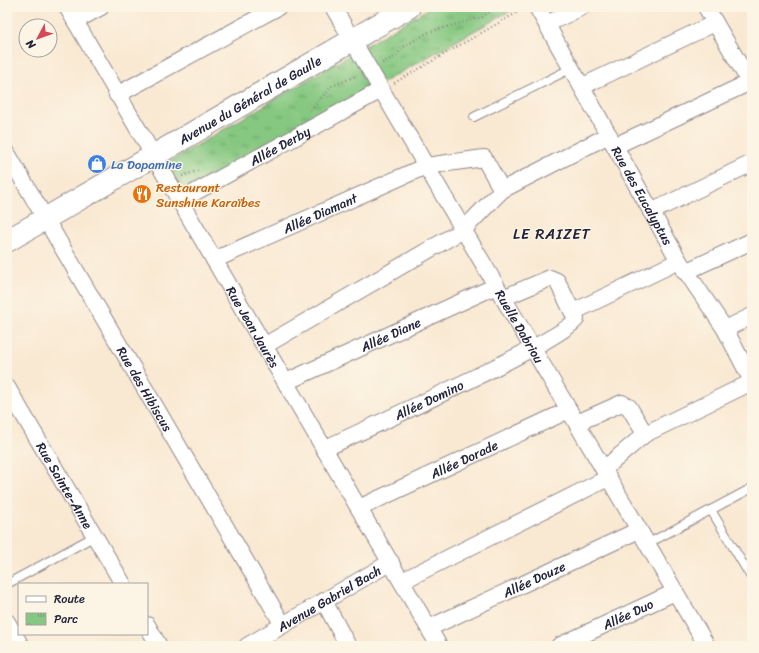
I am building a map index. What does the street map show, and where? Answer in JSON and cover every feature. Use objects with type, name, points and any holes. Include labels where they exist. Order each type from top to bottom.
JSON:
[{"type":"main road","name":"Avenue du Général de Gaulle","points":[[7,241],[353,41],[409,7]]},
{"type":"street","points":[[71,14],[101,7]]},
{"type":"street","points":[[117,94],[278,7]]},
{"type":"street","name":"Ruelle Dabriou","points":[[333,7],[707,646]]},
{"type":"street","name":"Rue des Eucalyptus","points":[[537,7],[583,86],[651,212],[682,266],[725,329],[752,382]]},
{"type":"street","points":[[547,24],[582,7]]},
{"type":"street","points":[[264,346],[463,230],[502,190],[612,141],[751,84],[706,7]]},
{"type":"street","name":"Rue Jean Jaurès","points":[[71,14],[439,646]]},
{"type":"street","points":[[583,86],[715,23]]},
{"type":"street","name":"Allée Derby","points":[[179,201],[381,90]]},
{"type":"street","name":"Rue des Hibiscus","points":[[7,153],[283,625]]},
{"type":"street","name":"Allée Diamant","points":[[214,260],[426,166],[484,158],[502,190]]},
{"type":"street","points":[[651,212],[752,163]]},
{"type":"street","points":[[573,312],[682,266],[752,242]]},
{"type":"street","name":"Allée Diane","points":[[286,382],[500,292],[550,278],[557,281],[573,312]]},
{"type":"street","name":"Allée Domino","points":[[324,449],[533,349],[574,322],[576,318],[573,312]]},
{"type":"street","points":[[725,329],[752,316]]},
{"type":"street","points":[[402,581],[606,473],[645,434],[752,382]]},
{"type":"street","name":"Rue Sainte-Anne","points":[[7,387],[122,583]]},
{"type":"street","name":"Allée Dorade","points":[[359,508],[573,417],[622,403],[629,407],[645,434]]},
{"type":"street","name":"Allée Douze","points":[[429,628],[639,530]]},
{"type":"street","name":"Avenue Gabriel Bach","points":[[252,644],[391,562]]},
{"type":"street","name":"Allée Duo","points":[[559,646],[675,592]]},
{"type":"street","points":[[324,601],[348,646]]},
{"type":"street","points":[[7,622],[21,646]]},
{"type":"street","points":[[148,627],[159,646]]},
{"type":"lane","points":[[474,117],[572,68]]},
{"type":"lane","points":[[647,544],[711,510],[751,491]]},
{"type":"lane","points":[[711,510],[752,579]]},
{"type":"lane","points":[[7,584],[95,536]]},
{"type":"path","points":[[309,112],[332,86],[370,70],[395,57],[403,47],[429,32],[482,17],[496,7]]},
{"type":"path","points":[[381,90],[527,7]]},
{"type":"path","points":[[167,181],[207,168]]},
{"type":"green space","points":[[431,7],[517,7],[186,193],[167,163]]},
{"type":"place","name":"La Dopamine","points":[[97,164]]},
{"type":"place","name":"Restaurant Sunshine Karaïbes","points":[[142,194]]},
{"type":"district","name":"LE RAIZET","points":[[552,234]]}]
